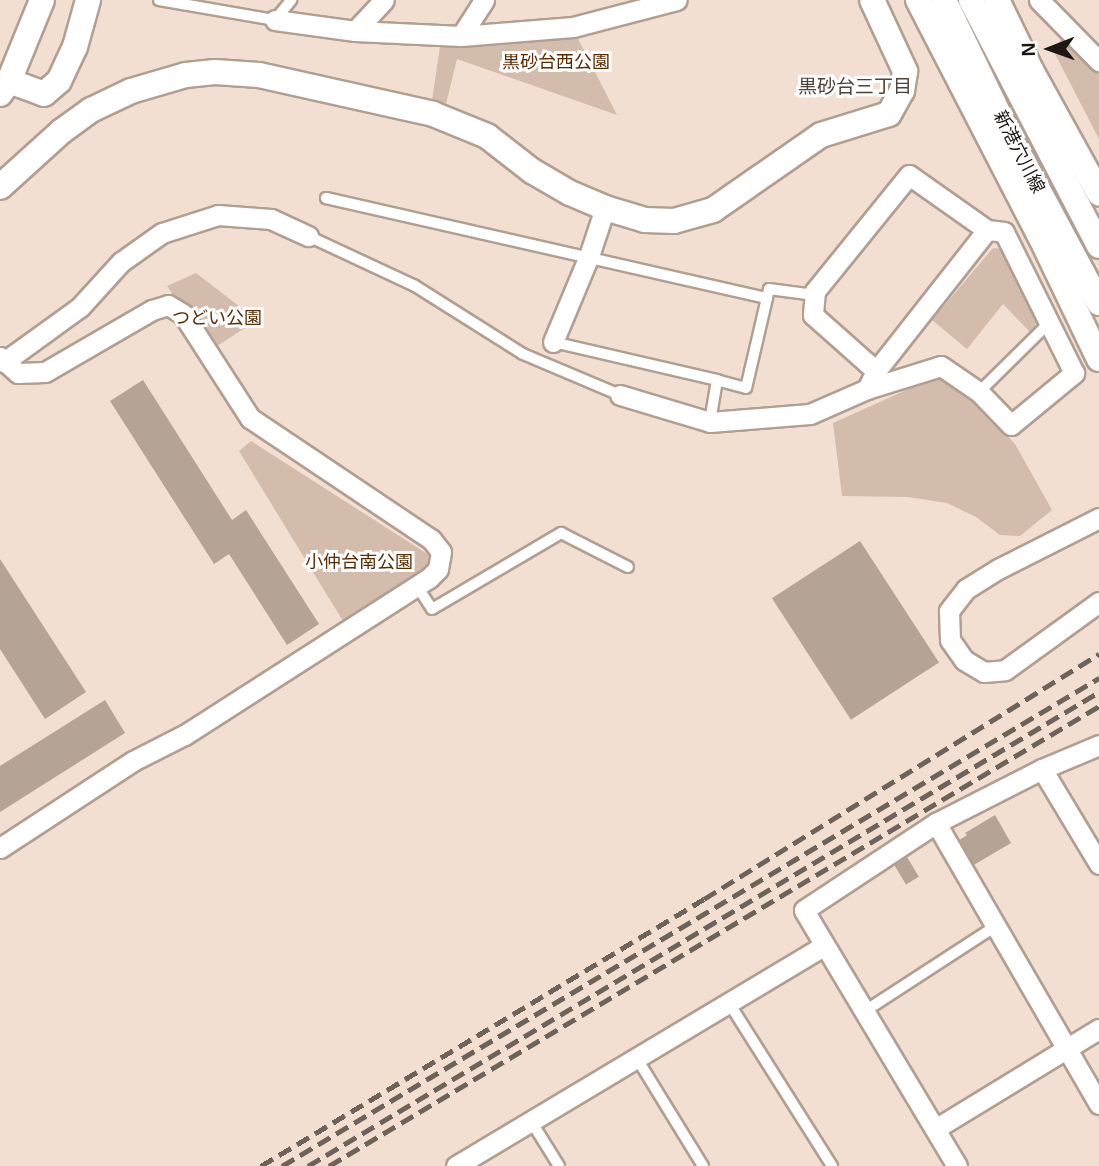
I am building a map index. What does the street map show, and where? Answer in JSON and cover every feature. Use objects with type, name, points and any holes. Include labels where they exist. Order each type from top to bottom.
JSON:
[{"type":"street","points":[[42,0],[4,87],[44,94],[60,81],[75,47],[88,0]]},
{"type":"street","points":[[355,31],[384,0]]},
{"type":"street","points":[[461,36],[484,0]]},
{"type":"street","points":[[275,20],[355,31],[461,36],[573,27],[677,0]]},
{"type":"street","points":[[0,187],[62,131],[91,110],[131,91],[186,75],[215,72],[259,75],[462,123],[487,136],[532,170],[605,208],[645,220],[674,221],[713,210],[821,135],[890,114],[902,91],[905,72],[872,0]]},
{"type":"street","points":[[918,0],[1041,237],[1099,359]]},
{"type":"street","name":"新港穴川線","points":[[944,0],[1011,139],[1099,303]]},
{"type":"street","name":"新港穴川線","points":[[971,0],[1099,246]]},
{"type":"street","points":[[997,0],[1031,70],[1097,186]]},
{"type":"street","points":[[1039,0],[1099,61]]},
{"type":"street","points":[[620,395],[710,422],[810,414],[867,389],[940,366],[979,392],[1011,425],[1074,373],[1004,232],[987,230],[909,176],[815,295],[813,315],[876,371]]},
{"type":"street","points":[[553,342],[589,256],[605,208]]},
{"type":"street","points":[[0,848],[133,761],[184,736],[417,586],[438,569],[441,552],[431,539],[250,418],[183,314],[168,305],[152,310],[46,372],[18,373],[2,359],[80,307],[121,262],[162,233],[218,215],[271,219],[308,236]]},
{"type":"street","points":[[867,389],[876,371],[987,230]]},
{"type":"street","points":[[1099,518],[998,569],[966,589],[949,611],[950,640],[964,660],[984,672],[1005,670],[1099,602]]},
{"type":"street","points":[[957,1166],[804,910],[936,823],[1042,769],[1099,745]]},
{"type":"street","points":[[1042,769],[1099,864]]},
{"type":"street","points":[[936,823],[1099,1104]]},
{"type":"street","points":[[456,1166],[824,946]]},
{"type":"street","points":[[935,1129],[1099,1029]]},
{"type":"lane","points":[[159,0],[275,20],[291,0]]},
{"type":"lane","points":[[326,198],[767,298]]},
{"type":"lane","points":[[308,236],[415,286],[523,354],[620,395]]},
{"type":"lane","points":[[553,342],[746,388],[769,289],[815,295]]},
{"type":"lane","points":[[979,392],[1049,323]]},
{"type":"lane","points":[[710,422],[717,380]]},
{"type":"lane","points":[[417,586],[432,609],[561,533],[628,567]]},
{"type":"lane","points":[[865,1010],[996,926]]},
{"type":"lane","points":[[729,1003],[832,1166]]},
{"type":"lane","points":[[636,1057],[703,1166]]},
{"type":"lane","points":[[531,1121],[559,1166]]},
{"type":"green space","name":"黒砂台西公園","points":[[574,31],[617,115],[457,59],[446,104],[432,100],[441,40]]},
{"type":"green space","points":[[1067,35],[1099,66],[1099,139],[1052,48]]},
{"type":"green space","points":[[993,248],[1004,249],[1037,317],[1035,327],[1030,332],[1003,304],[967,349],[932,320]]},
{"type":"green space","name":"つどい公園","points":[[196,273],[257,320],[211,350],[167,286]]},
{"type":"green space","points":[[942,374],[960,385],[1015,444],[1052,510],[1020,536],[1000,535],[976,517],[947,503],[908,497],[842,496],[833,423]]},
{"type":"green space","name":"小仲台南公園","points":[[251,441],[429,555],[429,571],[346,626],[239,451]]},
{"type":"building","points":[[143,380],[232,520],[246,510],[319,624],[287,645],[229,554],[214,564],[110,401]]},
{"type":"building","points":[[860,541],[939,663],[851,720],[772,598]]},
{"type":"building","points":[[0,559],[86,692],[45,719],[0,649]]},
{"type":"building","points":[[105,700],[125,733],[0,812],[0,766]]},
{"type":"building","points":[[995,815],[1011,843],[972,866],[958,841],[967,835],[965,833]]},
{"type":"building","points":[[907,857],[919,877],[906,884],[894,865]]},
{"type":"railway","points":[[261,1166],[704,899],[1099,654]]},
{"type":"railway","points":[[282,1166],[1099,678]]},
{"type":"railway","points":[[308,1166],[1099,692]]},
{"type":"railway","points":[[329,1166],[1099,706]]},
{"type":"district","name":"黒砂台三丁目","points":[[855,87]]}]
